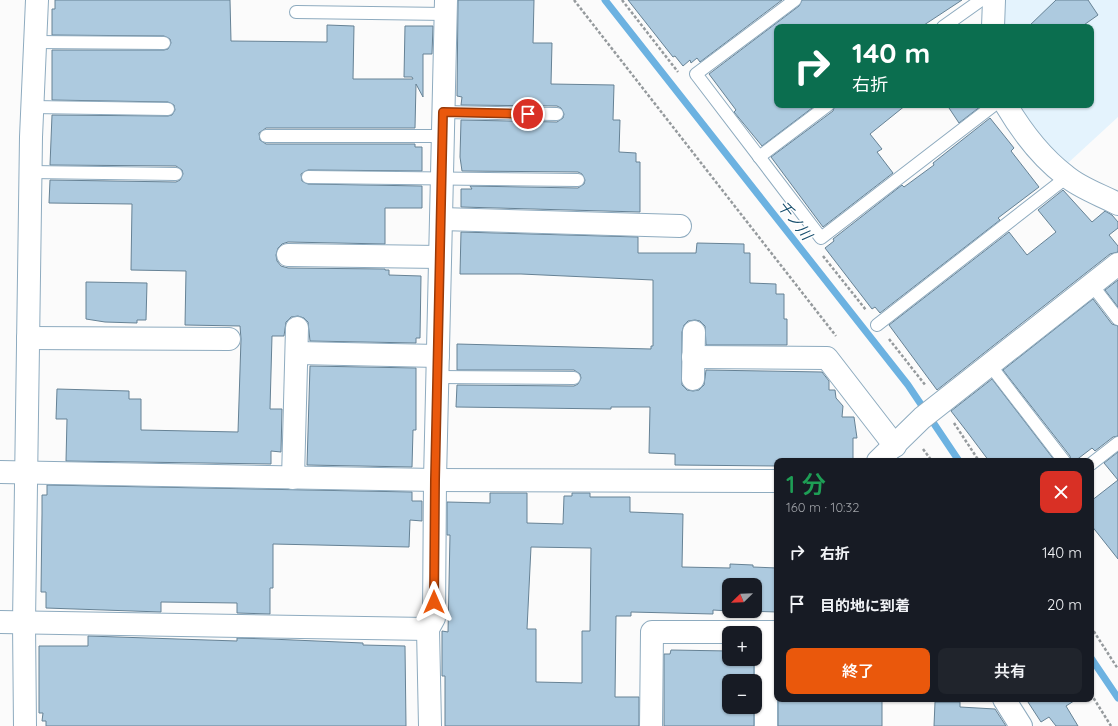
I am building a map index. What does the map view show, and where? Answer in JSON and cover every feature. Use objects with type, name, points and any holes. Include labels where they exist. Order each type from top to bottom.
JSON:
[{"type":"street","points":[[25,726],[24,623],[30,172],[37,0]]},
{"type":"street","points":[[993,24],[994,0]]},
{"type":"street","points":[[430,726],[428,629],[434,618],[437,366],[446,7]]},
{"type":"street","points":[[1008,108],[1015,120],[1043,156],[1067,177],[1118,204]]},
{"type":"street","points":[[441,220],[680,226]]},
{"type":"street","points":[[288,255],[440,257]]},
{"type":"street","points":[[881,458],[929,412],[1118,264]]},
{"type":"street","points":[[293,478],[297,328]]},
{"type":"street","points":[[693,379],[694,332]]},
{"type":"street","points":[[28,338],[229,339]]},
{"type":"street","points":[[297,353],[437,366]]},
{"type":"street","points":[[693,357],[827,358],[895,446]]},
{"type":"street","points":[[0,472],[435,480],[774,481]]},
{"type":"street","points":[[0,622],[428,629]]},
{"type":"street","points":[[650,726],[652,632],[772,632],[766,726]]},
{"type":"street","points":[[1006,702],[1021,726]]},
{"type":"lane","points":[[795,0],[696,74],[821,238],[990,108]]},
{"type":"lane","points":[[947,24],[981,0]]},
{"type":"lane","points":[[296,12],[446,7]]},
{"type":"lane","points":[[35,42],[164,43]]},
{"type":"lane","points":[[32,107],[168,108]]},
{"type":"lane","points":[[759,157],[824,108]]},
{"type":"lane","points":[[443,112],[557,114]]},
{"type":"lane","points":[[266,136],[443,136]]},
{"type":"lane","points":[[30,172],[176,174]]},
{"type":"lane","points":[[308,177],[578,180]]},
{"type":"lane","points":[[877,324],[1067,177]]},
{"type":"lane","points":[[1092,285],[1118,319]]},
{"type":"lane","points":[[990,365],[1062,458]]},
{"type":"lane","points":[[437,366],[574,378]]},
{"type":"lane","points":[[1094,462],[1118,443]]},
{"type":"path","points":[[574,0],[837,338]]},
{"type":"path","points":[[1094,632],[1118,669]]},
{"type":"path","points":[[1094,699],[1111,726]]},
{"type":"shaded area","points":[[1002,0],[1118,0],[1118,117],[1068,163],[1044,144],[1020,108],[1094,108],[1094,24],[1002,24]]},
{"type":"building","points":[[55,0],[230,0],[231,41],[327,42],[327,25],[354,26],[353,79],[413,79],[412,77],[404,77],[405,26],[433,26],[432,54],[423,54],[423,97],[416,84],[415,128],[266,128],[259,133],[260,140],[266,144],[415,144],[415,147],[422,147],[422,171],[308,170],[301,174],[302,181],[308,184],[422,186],[422,208],[385,208],[385,244],[288,242],[282,244],[278,248],[276,255],[277,261],[281,266],[288,268],[385,269],[389,270],[389,275],[421,276],[420,338],[416,338],[416,343],[310,341],[308,322],[304,318],[298,316],[291,317],[286,322],[284,336],[272,336],[270,409],[282,409],[281,452],[271,451],[271,464],[66,461],[67,419],[56,419],[57,389],[129,391],[129,399],[141,399],[141,430],[238,432],[241,339],[240,326],[185,325],[186,271],[131,270],[132,204],[49,203],[50,180],[176,182],[180,180],[183,174],[182,170],[176,166],[50,165],[52,115],[168,116],[172,115],[175,110],[174,105],[168,102],[52,100],[52,50],[164,50],[168,49],[171,43],[170,39],[164,36],[52,35],[52,9],[55,9]]},
{"type":"building","points":[[458,0],[534,0],[533,43],[552,43],[551,84],[614,85],[613,120],[620,120],[619,152],[636,153],[636,162],[640,162],[640,212],[461,207],[461,189],[472,189],[470,186],[578,188],[584,184],[585,180],[582,174],[578,172],[462,171],[460,157],[461,120],[557,122],[563,118],[564,114],[561,108],[557,106],[461,105],[462,97],[457,96]]},
{"type":"building","points":[[628,0],[782,0],[700,62],[697,58],[691,63],[690,60],[683,66],[675,56],[673,57]]},
{"type":"building","points":[[802,0],[962,0],[926,24],[775,24],[799,6]]},
{"type":"building","points":[[1056,0],[1088,0],[1098,15],[1085,24],[1031,24]]},
{"type":"building","points":[[774,25],[774,108],[812,108],[762,146],[734,112],[736,110],[709,74]]},
{"type":"building","points":[[834,108],[902,108],[870,134],[882,149],[877,152],[893,173],[823,227],[771,157],[833,111]]},
{"type":"building","points":[[949,108],[978,108],[959,123]]},
{"type":"building","points":[[990,118],[1014,148],[1011,151],[1039,187],[998,218],[1000,220],[880,313],[875,307],[872,309],[825,248],[834,241],[833,239],[902,185],[904,187],[934,165],[933,163]]},
{"type":"building","points":[[1063,190],[1092,222],[1105,211],[1112,215],[1118,222],[1118,228],[1109,235],[1118,246],[1118,252],[1110,254],[937,390],[889,325],[1009,232],[1027,255],[1056,232],[1038,210]]},
{"type":"building","points":[[461,232],[638,237],[638,253],[696,253],[697,243],[744,244],[744,253],[750,253],[750,283],[776,284],[776,294],[784,294],[784,319],[787,319],[787,345],[706,345],[705,326],[700,321],[688,321],[684,325],[682,332],[682,385],[687,390],[699,390],[704,385],[706,370],[822,372],[829,381],[829,390],[835,390],[836,398],[843,406],[842,417],[854,417],[857,438],[853,438],[853,458],[774,458],[774,466],[675,465],[675,454],[649,453],[650,407],[611,407],[611,409],[456,407],[457,385],[574,386],[578,384],[581,378],[580,374],[574,370],[457,370],[457,344],[651,349],[651,346],[653,346],[653,280],[521,274],[460,274]]},
{"type":"building","points":[[1118,280],[1118,307],[1105,290]]},
{"type":"building","points":[[86,282],[147,283],[146,320],[137,320],[137,323],[105,322],[86,319]]},
{"type":"building","points":[[1093,299],[1112,324],[1118,326],[1118,436],[1113,437],[1095,451],[1092,448],[1079,458],[1070,458],[1003,370]]},
{"type":"building","points":[[310,366],[416,368],[416,430],[413,430],[412,467],[307,465]]},
{"type":"building","points":[[992,379],[1053,458],[987,458],[951,411]]},
{"type":"building","points":[[1118,452],[1118,480],[1104,463]]},
{"type":"building","points":[[1118,480],[1118,559],[1094,529],[1094,499]]},
{"type":"building","points":[[47,485],[412,492],[412,501],[422,501],[422,521],[410,520],[409,547],[273,544],[273,588],[270,588],[270,614],[237,613],[237,603],[161,602],[161,612],[46,608],[46,592],[41,592],[42,495],[47,495]]},
{"type":"building","points":[[490,493],[527,493],[527,523],[563,524],[564,496],[572,496],[572,493],[590,493],[590,497],[630,497],[630,512],[683,514],[682,567],[730,568],[730,564],[774,568],[774,612],[762,612],[762,578],[722,578],[722,611],[713,610],[713,614],[631,612],[631,616],[616,616],[615,697],[639,697],[639,726],[445,726],[445,676],[442,676],[442,631],[448,632],[450,535],[447,535],[447,502],[490,503]],"holes":[[[531,547],[591,548],[590,631],[582,631],[582,683],[536,682],[536,629],[527,629]]]},
{"type":"building","points":[[88,636],[237,641],[237,638],[270,639],[405,646],[406,726],[46,726],[46,721],[42,721],[43,713],[39,713],[39,646],[88,646]]},
{"type":"building","points":[[671,650],[722,651],[722,666],[754,666],[754,674],[722,674],[722,714],[754,714],[754,726],[664,726],[664,654],[670,654]]},
{"type":"building","points":[[778,702],[882,702],[882,726],[778,726]]},
{"type":"building","points":[[935,702],[960,702],[960,707],[995,709],[1006,726],[934,726]]},
{"type":"building","points":[[1028,702],[1072,702],[1066,706],[1078,726],[1056,726],[1049,717],[1041,722]]},
{"type":"waterway","name":"千ノ川","points":[[605,0],[908,385],[957,458]]},
{"type":"waterway","name":"千ノ川","points":[[1094,662],[1118,698]]},
{"type":"route","points":[[434,602],[435,480],[443,112],[528,114]]}]
